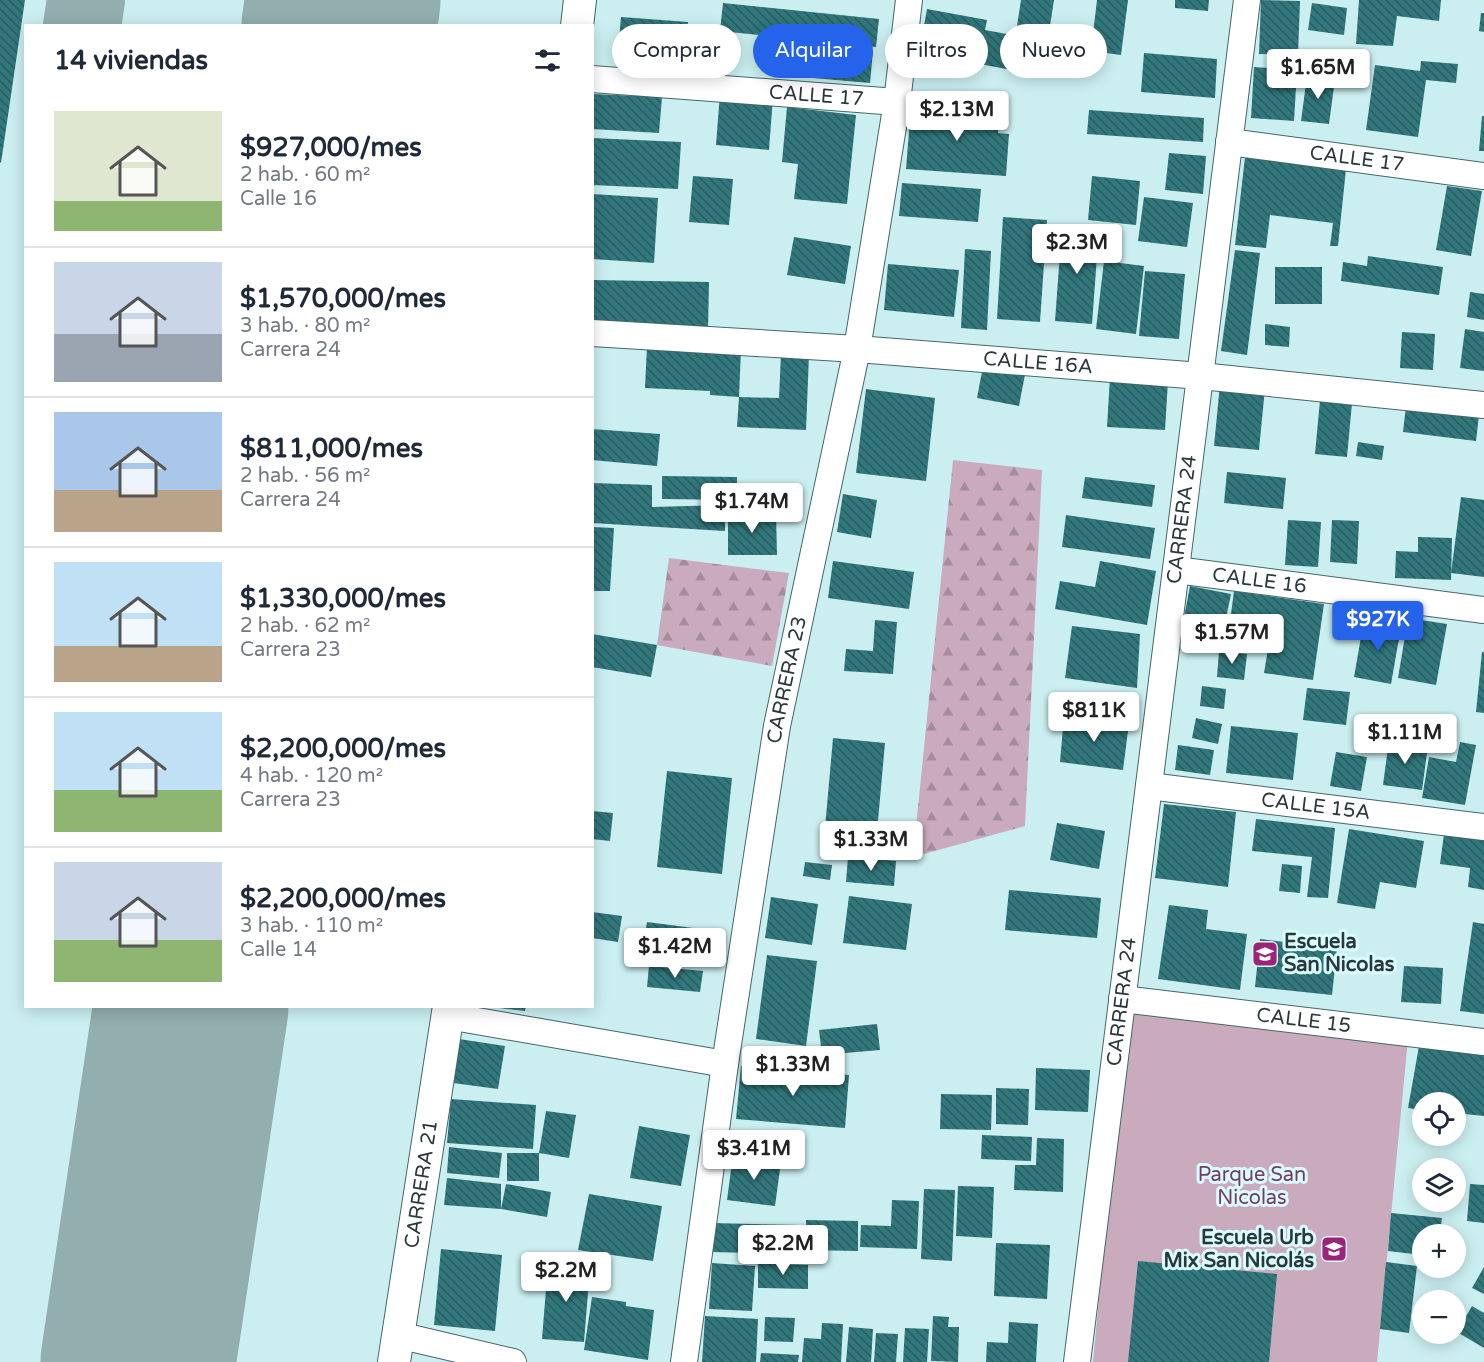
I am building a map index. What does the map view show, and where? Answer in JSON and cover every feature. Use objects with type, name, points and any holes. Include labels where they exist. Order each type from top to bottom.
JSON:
[{"type":"street","points":[[577,24],[580,0]]},
{"type":"street","name":"CARRERA 23","points":[[684,1362],[725,1064],[777,726],[857,349],[897,102],[909,0]]},
{"type":"street","name":"CARRERA 24","points":[[1077,1362],[1247,0]]},
{"type":"street","name":"CALLE 17","points":[[594,79],[897,102]]},
{"type":"street","name":"CALLE 17","points":[[1229,142],[1484,176]]},
{"type":"street","name":"CALLE 16A","points":[[594,333],[857,349],[1201,376],[1484,405]]},
{"type":"street","name":"CALLE 16","points":[[1176,570],[1484,610]]},
{"type":"street","name":"CALLE 15A","points":[[1149,786],[1484,827]]},
{"type":"street","name":"CALLE 15","points":[[1122,999],[1484,1042]]},
{"type":"street","points":[[448,1011],[725,1064]]},
{"type":"street","name":"CARRERA 21","points":[[396,1348],[448,1011]]},
{"type":"street","points":[[396,1348],[513,1362]]},
{"type":"green space","points":[[953,460],[1042,470],[1025,826],[913,857]]},
{"type":"green space","points":[[669,558],[789,573],[772,666],[657,645]]},
{"type":"green space","name":"Parque San Nicolas","points":[[1126,1013],[1408,1039],[1377,1362],[1093,1362]]},
{"type":"building","points":[[0,0],[25,0],[1,163],[0,162]]},
{"type":"building","points":[[1021,0],[1054,0],[1050,24],[1017,24]]},
{"type":"building","points":[[1097,0],[1128,0],[1121,55],[1107,53],[1107,24],[1094,24]]},
{"type":"building","points":[[1175,0],[1209,0],[1208,11],[1175,8]]},
{"type":"building","points":[[1261,0],[1300,1],[1298,55],[1259,54]]},
{"type":"building","points":[[1359,0],[1441,0],[1439,21],[1397,16],[1393,46],[1356,44]]},
{"type":"building","points":[[723,3],[879,19],[876,47],[873,47],[873,24],[753,24],[753,34],[741,33],[741,24],[721,24]]},
{"type":"building","points":[[1312,3],[1347,8],[1344,35],[1308,30]]},
{"type":"building","points":[[927,9],[987,20],[986,24],[924,24]]},
{"type":"building","points":[[1481,13],[1484,13],[1484,32],[1479,31]]},
{"type":"building","points":[[621,17],[688,22],[688,24],[620,24]]},
{"type":"building","points":[[988,31],[1000,33],[1000,68],[988,66]]},
{"type":"building","points":[[1144,53],[1217,59],[1215,98],[1141,92]]},
{"type":"building","points":[[1421,61],[1458,64],[1456,83],[1426,80],[1418,137],[1366,130],[1375,65],[1420,71]]},
{"type":"building","points":[[1254,67],[1297,70],[1294,121],[1251,118]]},
{"type":"building","points":[[1307,76],[1335,79],[1329,124],[1301,121]]},
{"type":"building","points":[[813,78],[870,78],[870,83]]},
{"type":"building","points":[[720,93],[773,97],[769,150],[716,145]]},
{"type":"building","points":[[594,94],[662,97],[659,133],[594,129]]},
{"type":"building","points":[[911,106],[1000,113],[998,133],[1009,134],[1006,176],[906,169]]},
{"type":"building","points":[[787,107],[856,115],[847,204],[794,199],[798,164],[782,162]]},
{"type":"building","points":[[1089,110],[1204,118],[1203,142],[1087,134]]},
{"type":"building","points":[[1482,116],[1484,116],[1484,151],[1479,151]]},
{"type":"building","points":[[594,138],[681,142],[678,189],[594,185]]},
{"type":"building","points":[[1169,153],[1206,156],[1203,194],[1165,190]]},
{"type":"building","points":[[1245,157],[1346,169],[1338,246],[1330,246],[1333,223],[1270,215],[1266,248],[1235,245]]},
{"type":"building","points":[[693,176],[733,179],[729,225],[689,222]]},
{"type":"building","points":[[1092,176],[1140,181],[1136,225],[1088,220]]},
{"type":"building","points":[[902,183],[981,189],[978,222],[899,216]]},
{"type":"building","points":[[1447,186],[1482,191],[1471,256],[1436,250]]},
{"type":"building","points":[[594,194],[658,198],[654,263],[594,259]]},
{"type":"building","points":[[1144,197],[1193,203],[1187,247],[1138,241]]},
{"type":"building","points":[[1003,217],[1047,220],[1040,322],[997,319]]},
{"type":"building","points":[[1062,226],[1099,229],[1092,324],[1055,321]]},
{"type":"building","points":[[794,237],[851,246],[845,284],[787,275]]},
{"type":"building","points":[[965,249],[991,251],[987,330],[961,328]]},
{"type":"building","points":[[1235,250],[1260,253],[1247,355],[1221,351]]},
{"type":"building","points":[[1368,256],[1443,267],[1439,295],[1341,281],[1343,262],[1367,266]]},
{"type":"building","points":[[1104,261],[1144,266],[1136,334],[1096,329]]},
{"type":"building","points":[[888,264],[959,270],[954,317],[884,310]]},
{"type":"building","points":[[1275,267],[1322,267],[1322,304],[1275,304]]},
{"type":"building","points":[[1145,271],[1185,274],[1179,339],[1139,336]]},
{"type":"building","points":[[594,280],[709,282],[708,330],[594,328]]},
{"type":"building","points":[[1470,292],[1484,294],[1484,320],[1467,317]]},
{"type":"building","points":[[1265,324],[1290,327],[1289,347],[1265,345]]},
{"type":"building","points":[[1465,329],[1484,332],[1484,371],[1460,368]]},
{"type":"building","points":[[1402,332],[1435,334],[1433,370],[1400,368]]},
{"type":"building","points":[[647,345],[741,350],[739,397],[710,395],[710,391],[645,388]]},
{"type":"building","points":[[781,354],[809,355],[806,430],[737,427],[739,397],[779,398]]},
{"type":"building","points":[[984,361],[1026,369],[1019,406],[977,398]]},
{"type":"building","points":[[1110,377],[1168,381],[1165,430],[1107,427]]},
{"type":"building","points":[[1220,384],[1265,388],[1259,450],[1214,446]]},
{"type":"building","points":[[866,389],[935,398],[926,481],[856,473]]},
{"type":"building","points":[[1320,400],[1352,403],[1347,457],[1315,454]]},
{"type":"building","points":[[1406,406],[1479,415],[1476,441],[1403,432]]},
{"type":"building","points":[[594,429],[660,434],[657,466],[594,460]]},
{"type":"building","points":[[1358,442],[1384,446],[1382,460],[1356,456]]},
{"type":"building","points":[[1227,472],[1286,478],[1283,509],[1224,503]]},
{"type":"building","points":[[662,476],[737,477],[737,500],[662,499]]},
{"type":"building","points":[[1085,477],[1155,485],[1152,507],[1082,498]]},
{"type":"building","points":[[594,483],[652,485],[652,507],[725,505],[725,531],[594,523]]},
{"type":"building","points":[[843,494],[877,500],[871,538],[837,532]]},
{"type":"building","points":[[1461,497],[1484,500],[1484,577],[1451,573]]},
{"type":"building","points":[[728,513],[776,513],[777,555],[728,555]]},
{"type":"building","points":[[1066,515],[1155,528],[1150,559],[1062,547]]},
{"type":"building","points":[[1288,520],[1321,522],[1318,567],[1285,565]]},
{"type":"building","points":[[1332,520],[1359,521],[1357,564],[1330,562]]},
{"type":"building","points":[[594,527],[614,528],[610,591],[594,591]]},
{"type":"building","points":[[1418,537],[1452,538],[1451,580],[1395,578],[1396,551],[1418,552]]},
{"type":"building","points":[[833,561],[914,572],[909,609],[828,598]]},
{"type":"building","points":[[1100,561],[1156,571],[1147,625],[1055,609],[1060,581],[1095,587]]},
{"type":"building","points":[[1190,586],[1231,594],[1221,642],[1181,633]]},
{"type":"building","points":[[1234,591],[1324,604],[1313,680],[1264,673],[1269,643],[1228,637]]},
{"type":"building","points":[[1408,618],[1447,624],[1436,685],[1398,678]]},
{"type":"building","points":[[875,620],[897,622],[893,674],[844,671],[846,649],[873,651]]},
{"type":"building","points":[[1364,620],[1401,627],[1391,684],[1354,677]]},
{"type":"building","points":[[1072,626],[1140,634],[1137,688],[1065,678]]},
{"type":"building","points":[[594,634],[657,645],[651,677],[594,667]]},
{"type":"building","points":[[1219,651],[1247,654],[1244,680],[1217,677]]},
{"type":"building","points":[[1482,652],[1484,652],[1484,713],[1476,712]]},
{"type":"building","points":[[1202,686],[1226,689],[1224,709],[1200,706]]},
{"type":"building","points":[[1307,688],[1350,692],[1346,725],[1303,720]]},
{"type":"building","points":[[1064,716],[1129,723],[1123,770],[1060,762]]},
{"type":"building","points":[[1196,718],[1222,724],[1218,744],[1192,738]]},
{"type":"building","points":[[1231,726],[1298,733],[1293,780],[1226,773]]},
{"type":"building","points":[[833,738],[885,743],[877,832],[825,828]]},
{"type":"building","points":[[1389,740],[1428,746],[1422,790],[1383,785]]},
{"type":"building","points":[[1460,742],[1476,745],[1465,805],[1422,798],[1429,757],[1456,762]]},
{"type":"building","points":[[1178,745],[1214,750],[1210,775],[1175,770]]},
{"type":"building","points":[[1336,752],[1367,757],[1361,791],[1330,786]]},
{"type":"building","points":[[667,771],[732,778],[722,874],[657,867]]},
{"type":"building","points":[[1164,804],[1236,812],[1228,887],[1155,878]]},
{"type":"building","points":[[594,811],[613,813],[610,841],[594,839]]},
{"type":"building","points":[[1256,819],[1335,828],[1328,898],[1307,897],[1312,857],[1252,851]]},
{"type":"building","points":[[1057,823],[1105,831],[1099,869],[1050,860]]},
{"type":"building","points":[[1349,829],[1424,841],[1416,888],[1380,882],[1375,909],[1337,903]]},
{"type":"building","points":[[1444,834],[1484,838],[1484,890],[1468,887],[1470,868],[1440,864]]},
{"type":"building","points":[[848,857],[896,861],[894,886],[846,882]]},
{"type":"building","points":[[805,862],[832,865],[830,880],[803,876]]},
{"type":"building","points":[[1282,864],[1302,866],[1300,893],[1279,891]]},
{"type":"building","points":[[1009,890],[1101,898],[1097,938],[1005,930]]},
{"type":"building","points":[[849,896],[912,904],[906,950],[843,943]]},
{"type":"building","points":[[771,897],[818,904],[812,945],[765,938]]},
{"type":"building","points":[[1169,905],[1208,910],[1206,929],[1247,934],[1240,990],[1158,979]]},
{"type":"building","points":[[594,912],[622,916],[618,942],[594,938]]},
{"type":"building","points":[[647,922],[693,928],[690,954],[643,947]]},
{"type":"building","points":[[1473,922],[1484,924],[1484,1014],[1460,1011]]},
{"type":"building","points":[[1260,939],[1337,948],[1332,995],[1255,987]]},
{"type":"building","points":[[767,955],[817,961],[806,1046],[756,1039]]},
{"type":"building","points":[[649,966],[703,971],[700,992],[647,987]]},
{"type":"building","points":[[1404,966],[1443,968],[1441,1004],[1401,1002]]},
{"type":"building","points":[[499,1008],[526,1008],[525,1011]]},
{"type":"building","points":[[877,1024],[880,1050],[822,1055],[819,1030]]},
{"type":"building","points":[[459,1039],[505,1046],[498,1089],[453,1083]]},
{"type":"building","points":[[1419,1046],[1484,1053],[1484,1116],[1466,1114],[1466,1092],[1412,1092],[1412,1109],[1408,1108]]},
{"type":"building","points":[[741,1066],[849,1075],[845,1128],[736,1119]]},
{"type":"building","points":[[1036,1068],[1090,1070],[1088,1112],[1035,1110]]},
{"type":"building","points":[[996,1088],[1029,1089],[1028,1125],[996,1124]]},
{"type":"building","points":[[941,1094],[992,1095],[991,1130],[940,1129]]},
{"type":"building","points":[[451,1099],[536,1105],[533,1149],[447,1143]]},
{"type":"building","points":[[546,1111],[576,1115],[569,1158],[539,1153]]},
{"type":"building","points":[[639,1126],[690,1135],[681,1186],[630,1178]]},
{"type":"building","points":[[982,1135],[1032,1137],[1031,1161],[981,1159]]},
{"type":"building","points":[[1037,1138],[1064,1139],[1063,1192],[1014,1190],[1015,1165],[1036,1165]]},
{"type":"building","points":[[449,1147],[502,1153],[499,1178],[447,1173]]},
{"type":"building","points":[[507,1153],[539,1153],[539,1181],[507,1181]]},
{"type":"building","points":[[733,1155],[781,1162],[775,1206],[727,1200]]},
{"type":"building","points":[[447,1178],[501,1184],[501,1209],[444,1205]]},
{"type":"building","points":[[506,1184],[551,1192],[547,1217],[501,1209]]},
{"type":"building","points":[[1470,1184],[1484,1185],[1484,1223],[1467,1221]]},
{"type":"building","points":[[958,1186],[994,1187],[992,1238],[956,1236]]},
{"type":"building","points":[[924,1189],[955,1190],[952,1261],[921,1259]]},
{"type":"building","points":[[589,1194],[662,1206],[653,1261],[578,1250]]},
{"type":"building","points":[[892,1200],[919,1201],[917,1249],[860,1247],[861,1225],[891,1226]]},
{"type":"building","points":[[1391,1213],[1442,1218],[1441,1224],[1412,1224],[1412,1254],[1388,1251]]},
{"type":"building","points":[[806,1220],[858,1221],[858,1251],[806,1250]]},
{"type":"building","points":[[711,1223],[801,1225],[801,1254],[710,1252]]},
{"type":"building","points":[[996,1243],[1050,1245],[1047,1299],[994,1296]]},
{"type":"building","points":[[441,1249],[502,1255],[495,1331],[434,1325]]},
{"type":"building","points":[[1138,1261],[1277,1274],[1269,1362],[1128,1362]]},
{"type":"building","points":[[1386,1262],[1412,1265],[1412,1278],[1416,1278],[1414,1290],[1412,1290],[1409,1333],[1380,1329]]},
{"type":"building","points":[[712,1263],[755,1266],[752,1311],[709,1309]]},
{"type":"building","points":[[758,1263],[808,1265],[808,1289],[758,1288]]},
{"type":"building","points":[[548,1264],[590,1268],[584,1342],[542,1339]]},
{"type":"building","points":[[1484,1267],[1484,1294],[1472,1288]]},
{"type":"building","points":[[592,1297],[626,1302],[626,1306],[654,1310],[648,1360],[584,1350]]},
{"type":"building","points":[[1472,1306],[1484,1313],[1484,1348],[1466,1337],[1466,1316]]},
{"type":"building","points":[[705,1316],[758,1319],[756,1362],[702,1362]]},
{"type":"building","points":[[933,1316],[949,1317],[948,1327],[959,1327],[958,1362],[931,1361]]},
{"type":"building","points":[[765,1317],[795,1318],[793,1342],[764,1341]]},
{"type":"building","points":[[1009,1322],[1038,1324],[1036,1362],[986,1362],[987,1342],[1008,1343]]},
{"type":"building","points":[[822,1323],[843,1324],[841,1362],[802,1362],[804,1338],[821,1339]]},
{"type":"building","points":[[849,1327],[873,1329],[871,1362],[846,1362]]},
{"type":"building","points":[[905,1328],[929,1329],[927,1362],[903,1362]]},
{"type":"building","points":[[876,1333],[898,1334],[896,1362],[874,1362]]},
{"type":"building","points":[[761,1353],[799,1355],[798,1362],[760,1362]]},
{"type":"taxiway","points":[[82,24],[86,0]]},
{"type":"taxiway","points":[[292,0],[321,24]]},
{"type":"runway","points":[[339,24],[343,0]]},
{"type":"runway","points":[[138,1362],[191,1008]]},
{"type":"place","name":"Escuela San Nicolas","points":[[1265,954]]},
{"type":"place","name":"Escuela Urb Mix San Nicolás","points":[[1334,1249]]}]
